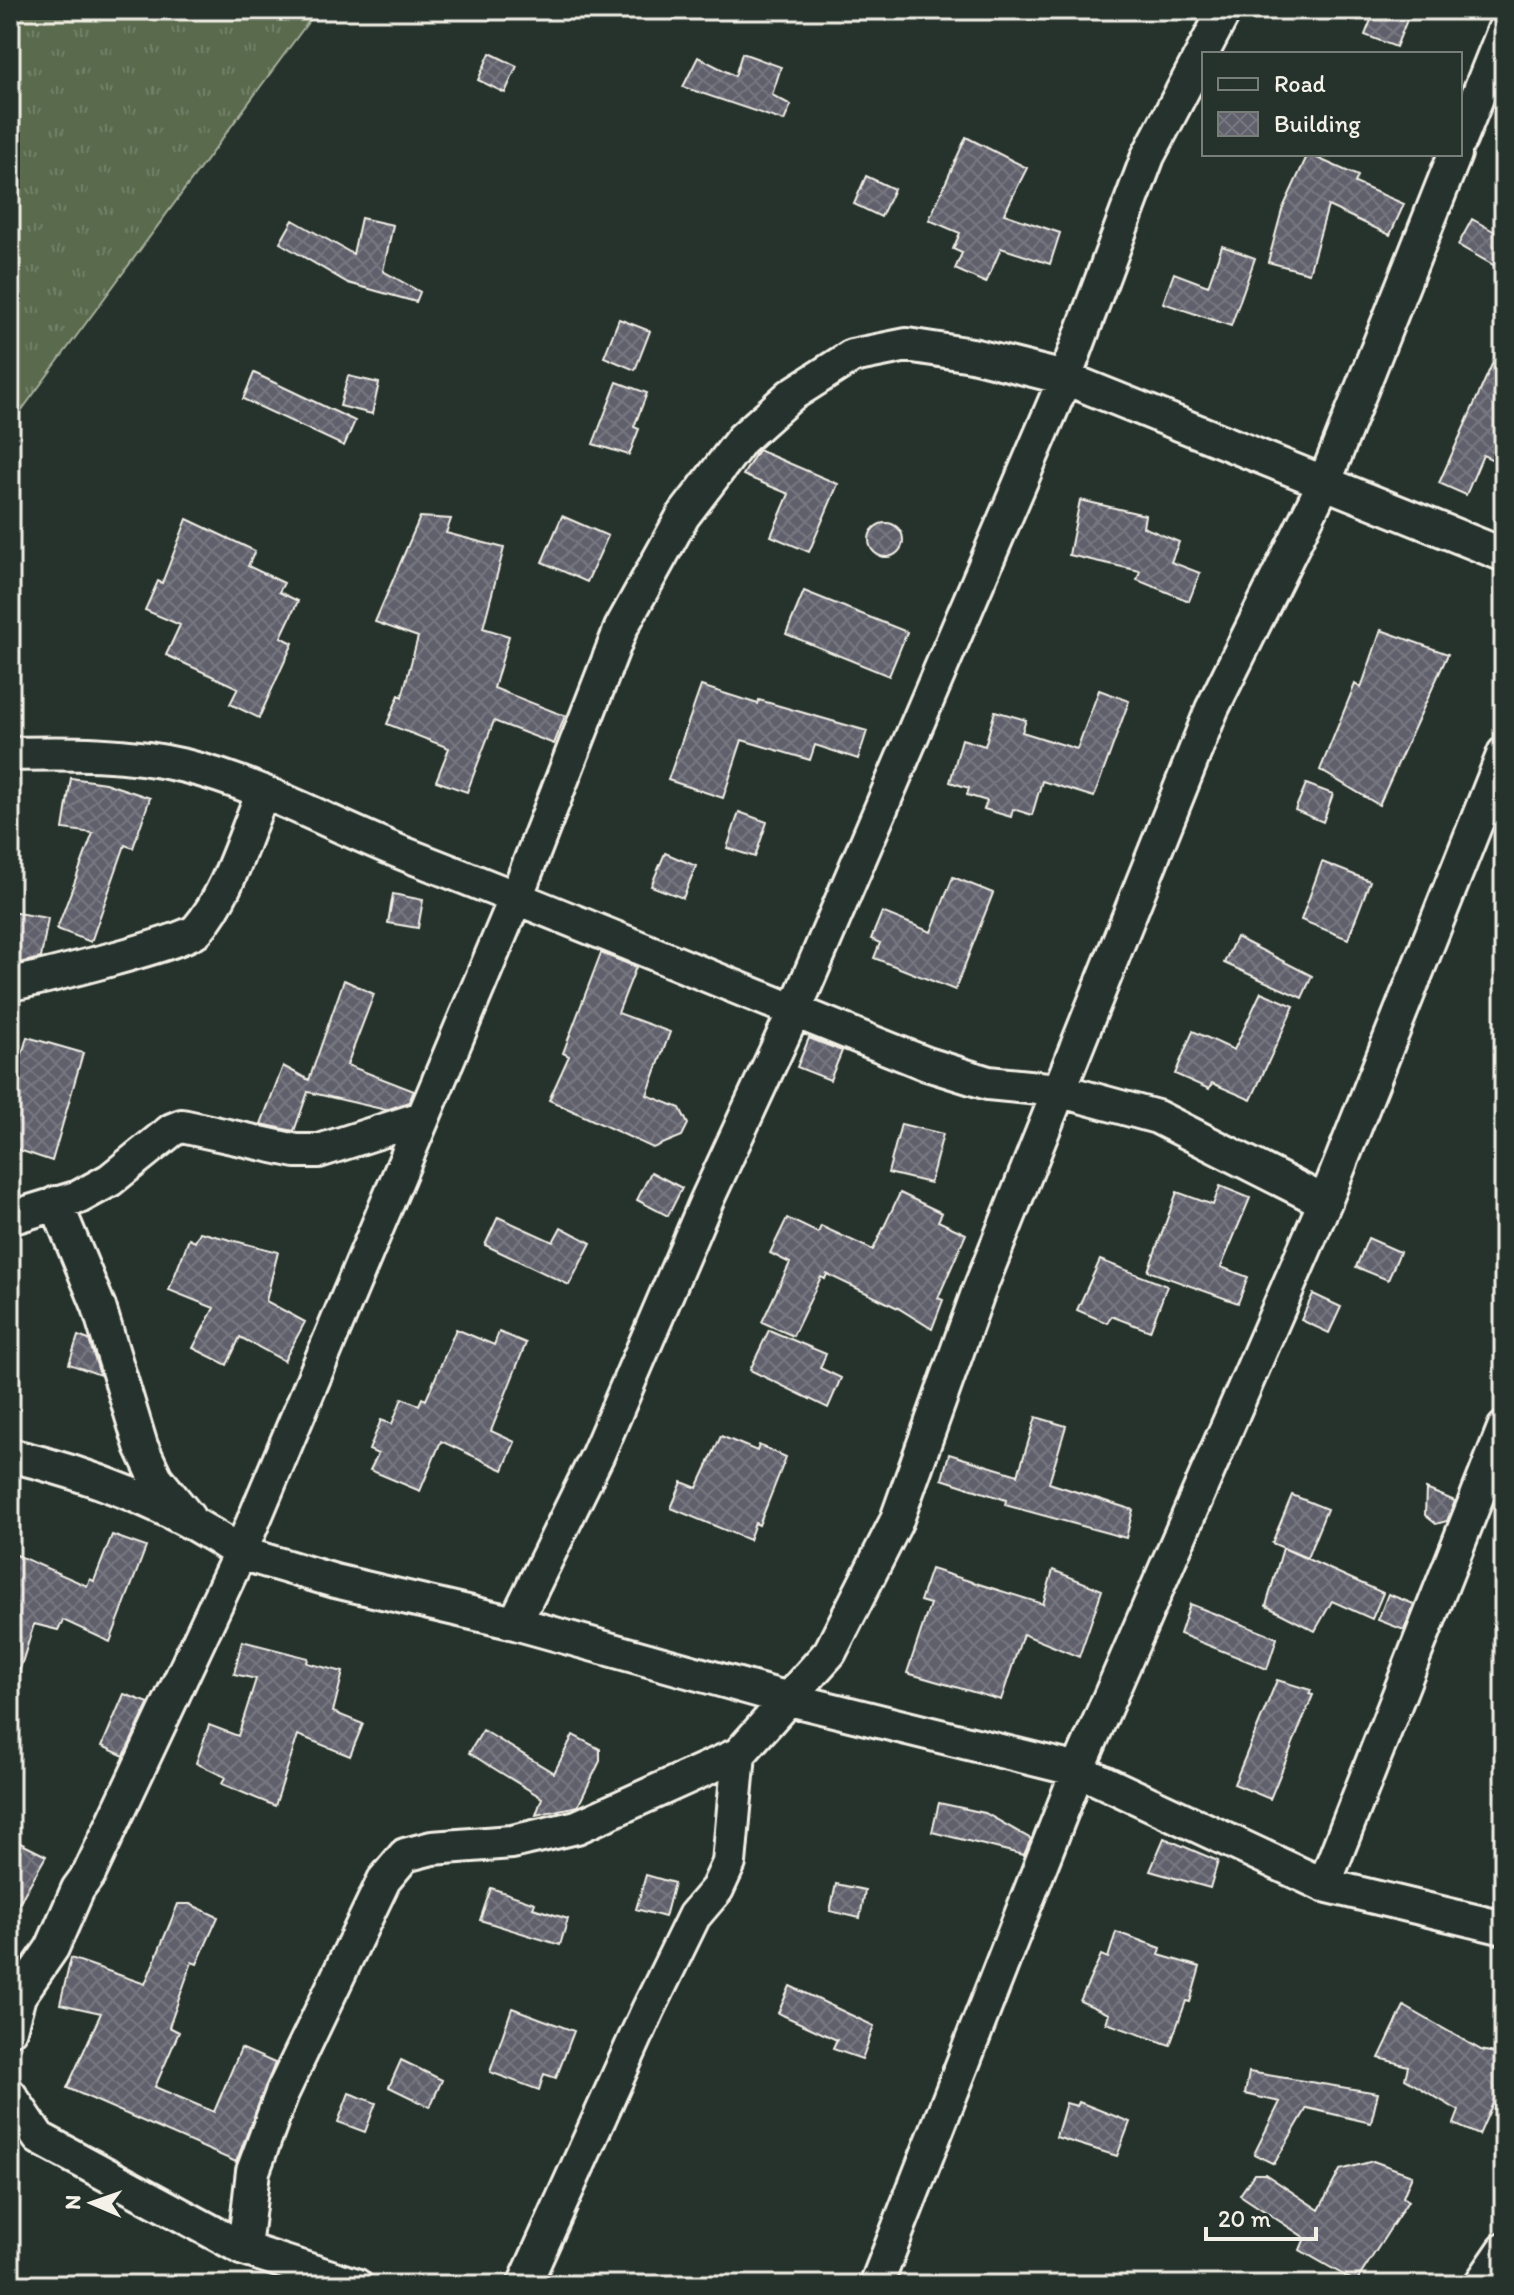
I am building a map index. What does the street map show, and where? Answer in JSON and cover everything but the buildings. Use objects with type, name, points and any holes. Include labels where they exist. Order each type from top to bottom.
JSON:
[{"type":"street","points":[[1203,52],[1225,10]]},
{"type":"street","points":[[1462,135],[1504,30]]},
{"type":"street","points":[[515,1623],[598,1454],[706,1202],[794,1012],[1065,378],[1148,156],[1202,54]]},
{"type":"street","points":[[244,2249],[253,2171],[282,2093],[384,1880],[405,1855],[432,1848],[512,1842],[577,1827],[739,1754],[830,1652],[896,1522],[978,1293],[1212,709],[1325,481],[1454,156]]},
{"type":"street","points":[[10,2029],[19,1996],[52,1948],[78,1889],[89,1874],[240,1553],[517,895],[621,628],[683,516],[742,439],[791,395],[852,356],[907,345],[972,355],[1065,378],[1504,555]]},
{"type":"street","points":[[10,754],[90,753],[184,766],[263,792],[408,855],[517,895],[794,1012],[927,1064],[988,1083],[1058,1090],[1157,1117],[1325,1202]]},
{"type":"street","points":[[876,2285],[1078,1770],[1325,1202],[1504,753]]},
{"type":"street","points":[[10,984],[67,972],[195,933],[214,907],[263,792]]},
{"type":"street","points":[[10,1218],[79,1197],[110,1180],[172,1130],[182,1126],[296,1151],[319,1151],[422,1118]]},
{"type":"street","points":[[56,1203],[99,1307],[141,1446],[156,1478],[188,1517]]},
{"type":"street","points":[[1324,1885],[1504,1428]]},
{"type":"street","points":[[10,1455],[99,1480],[142,1501],[188,1517],[240,1553],[335,1581],[515,1623],[789,1699],[1078,1770],[1324,1885],[1504,1928]]},
{"type":"street","points":[[524,2285],[648,2010],[694,1916],[717,1889],[729,1863],[739,1754]]},
{"type":"street","points":[[10,2095],[39,2138],[244,2249],[356,2285]]},
{"type":"street","points":[[1480,2285],[1504,2250]]},
{"type":"green space","points":[[10,10],[317,10],[10,426]]}]
